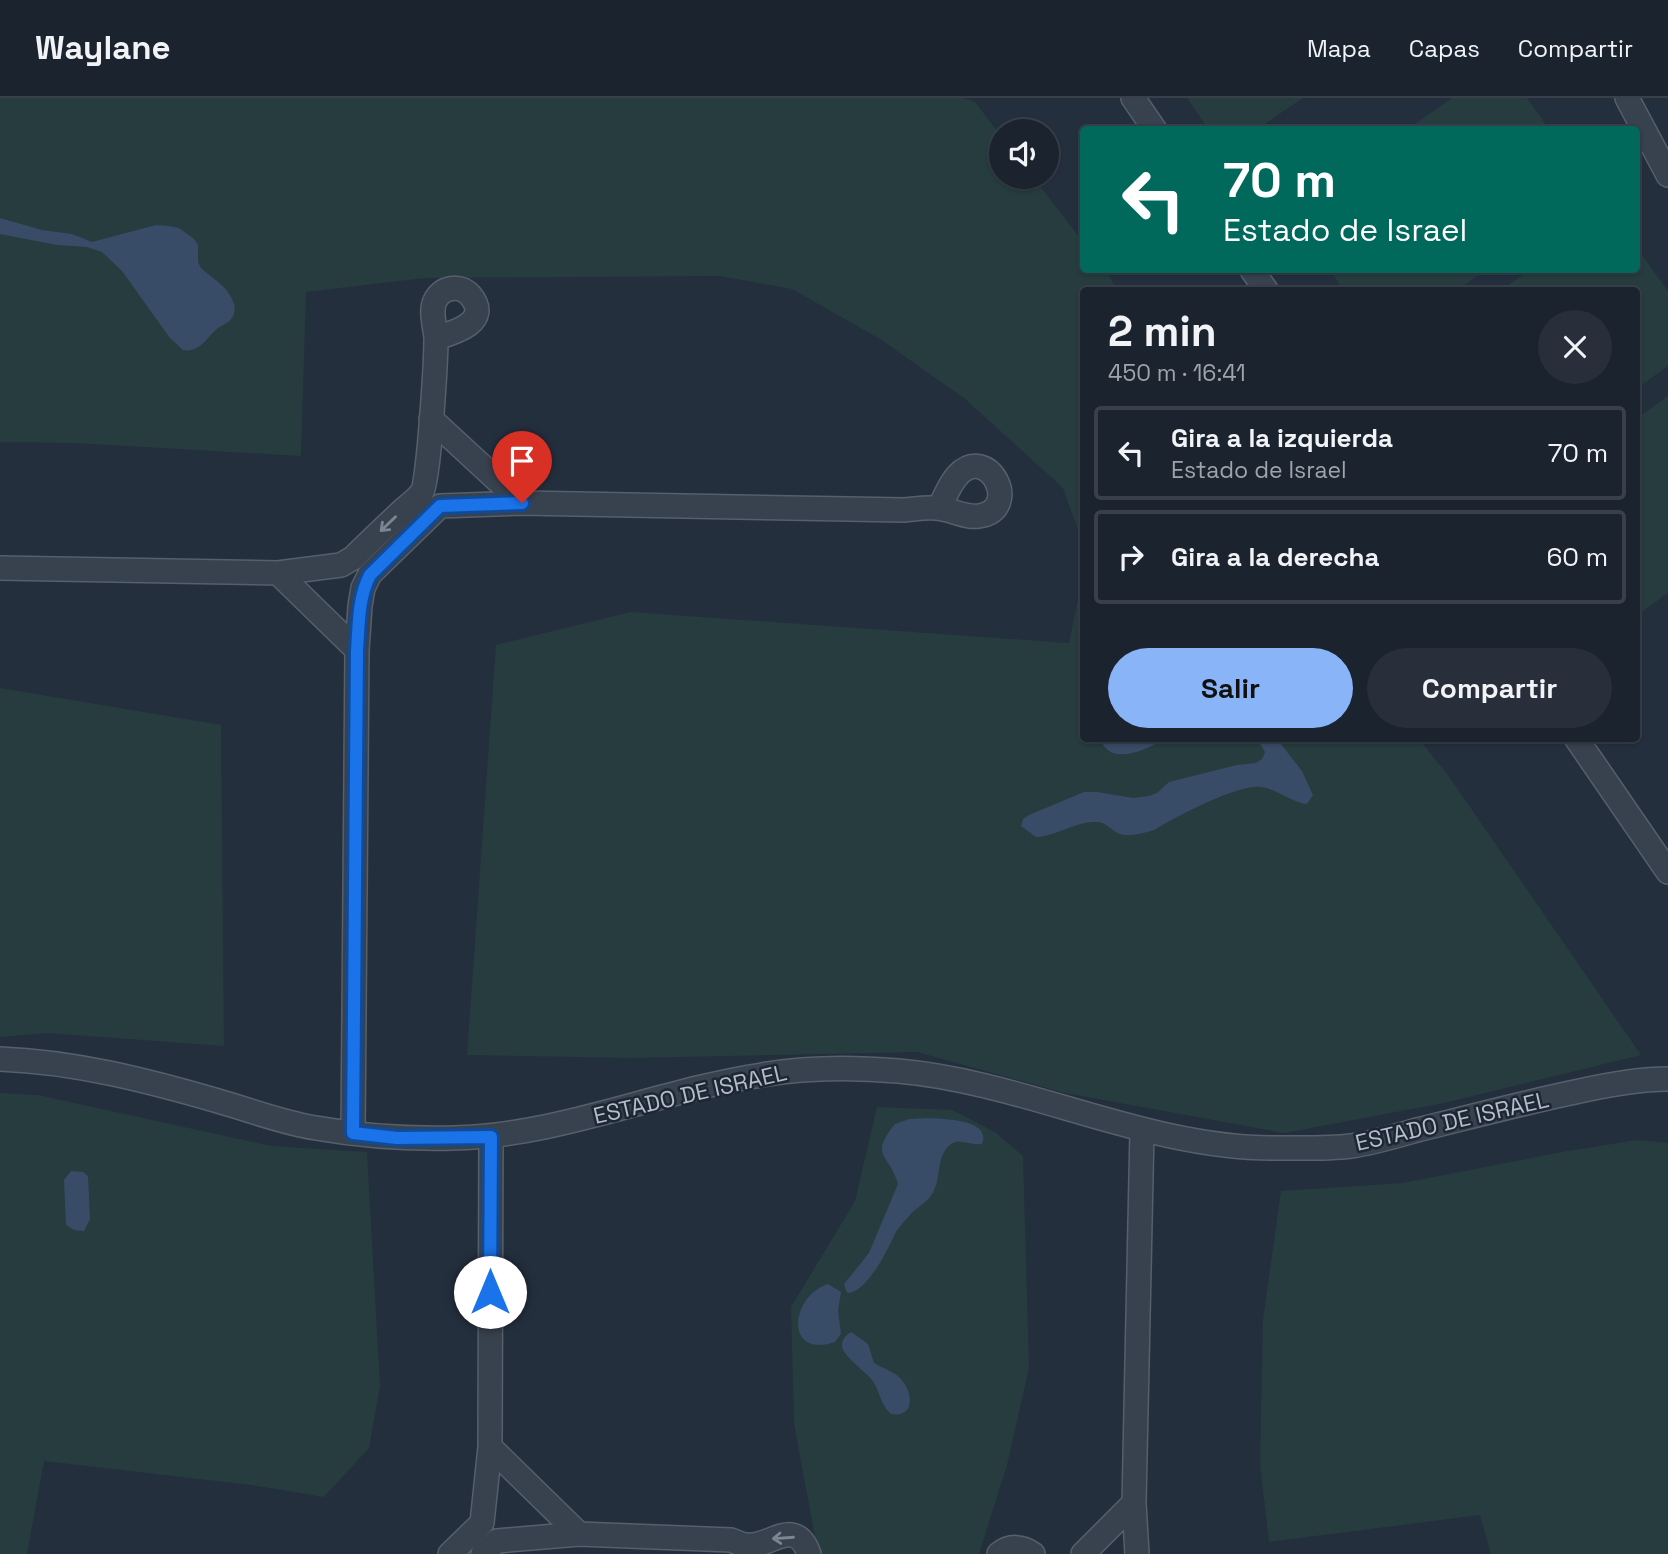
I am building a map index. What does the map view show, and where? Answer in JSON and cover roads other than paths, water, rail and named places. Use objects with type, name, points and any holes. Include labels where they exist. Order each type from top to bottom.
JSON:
[{"type":"street","points":[[1133,98],[1152,126]]},
{"type":"street","points":[[1627,98],[1668,175]]},
{"type":"street","points":[[353,1133],[357,650],[360,606],[363,588],[370,575],[432,498],[431,419],[436,338]]},
{"type":"street","points":[[431,419],[522,503]]},
{"type":"street","points":[[0,568],[278,573],[341,565],[432,498],[522,503],[904,510],[939,508]]},
{"type":"street","points":[[353,558],[370,575]]},
{"type":"street","points":[[278,573],[357,650]]},
{"type":"street","points":[[1579,742],[1668,872]]},
{"type":"street","name":"ESTADO DE ISRAEL","points":[[0,1059],[52,1062],[109,1072],[293,1123],[397,1138],[491,1137],[528,1132],[726,1082],[799,1070],[835,1069],[902,1071],[934,1076],[1031,1098],[1142,1130],[1234,1146],[1353,1146],[1583,1090],[1649,1079],[1668,1079]]},
{"type":"street","points":[[1137,1554],[1134,1503],[1142,1130]]},
{"type":"street","points":[[491,1137],[490,1447],[482,1523],[490,1548],[579,1534],[731,1540],[751,1550],[782,1535],[791,1535],[805,1544],[809,1554]]},
{"type":"street","points":[[490,1447],[579,1534]]},
{"type":"street","points":[[1083,1554],[1134,1503]]},
{"type":"street","points":[[450,1554],[482,1523]]},
{"type":"street","points":[[999,1554],[1017,1547],[1025,1548],[1033,1554]]},
{"type":"water","points":[[0,218],[42,230],[72,234],[92,242],[156,225],[179,228],[198,245],[198,262],[201,268],[232,298],[235,310],[233,316],[198,347],[183,350],[170,338],[122,271],[102,252],[87,247],[57,245],[0,234]]},
{"type":"water","points":[[1103,742],[1158,742],[1129,754],[1112,752]]},
{"type":"water","points":[[1259,742],[1279,742],[1302,771],[1313,795],[1307,804],[1267,788],[1250,787],[1207,802],[1154,830],[1135,835],[1120,834],[1096,822],[1036,837],[1021,826],[1023,819],[1029,815],[1084,792],[1133,798],[1149,796],[1157,793],[1169,782],[1256,763],[1262,759],[1265,752]]},
{"type":"water","points":[[928,1118],[973,1125],[983,1136],[982,1144],[955,1142],[946,1149],[930,1197],[898,1229],[868,1280],[861,1287],[847,1293],[844,1284],[869,1253],[898,1184],[883,1155],[883,1143],[895,1124],[909,1119]]},
{"type":"water","points":[[71,1171],[83,1172],[88,1176],[90,1219],[84,1231],[74,1230],[66,1225],[64,1180]]},
{"type":"water","points":[[828,1284],[841,1292],[838,1311],[841,1334],[835,1342],[818,1345],[807,1342],[800,1334],[798,1324],[806,1300],[816,1290]]},
{"type":"water","points":[[851,1332],[868,1344],[874,1363],[894,1373],[904,1383],[910,1402],[905,1412],[891,1414],[872,1380],[843,1350],[843,1341]]}]
